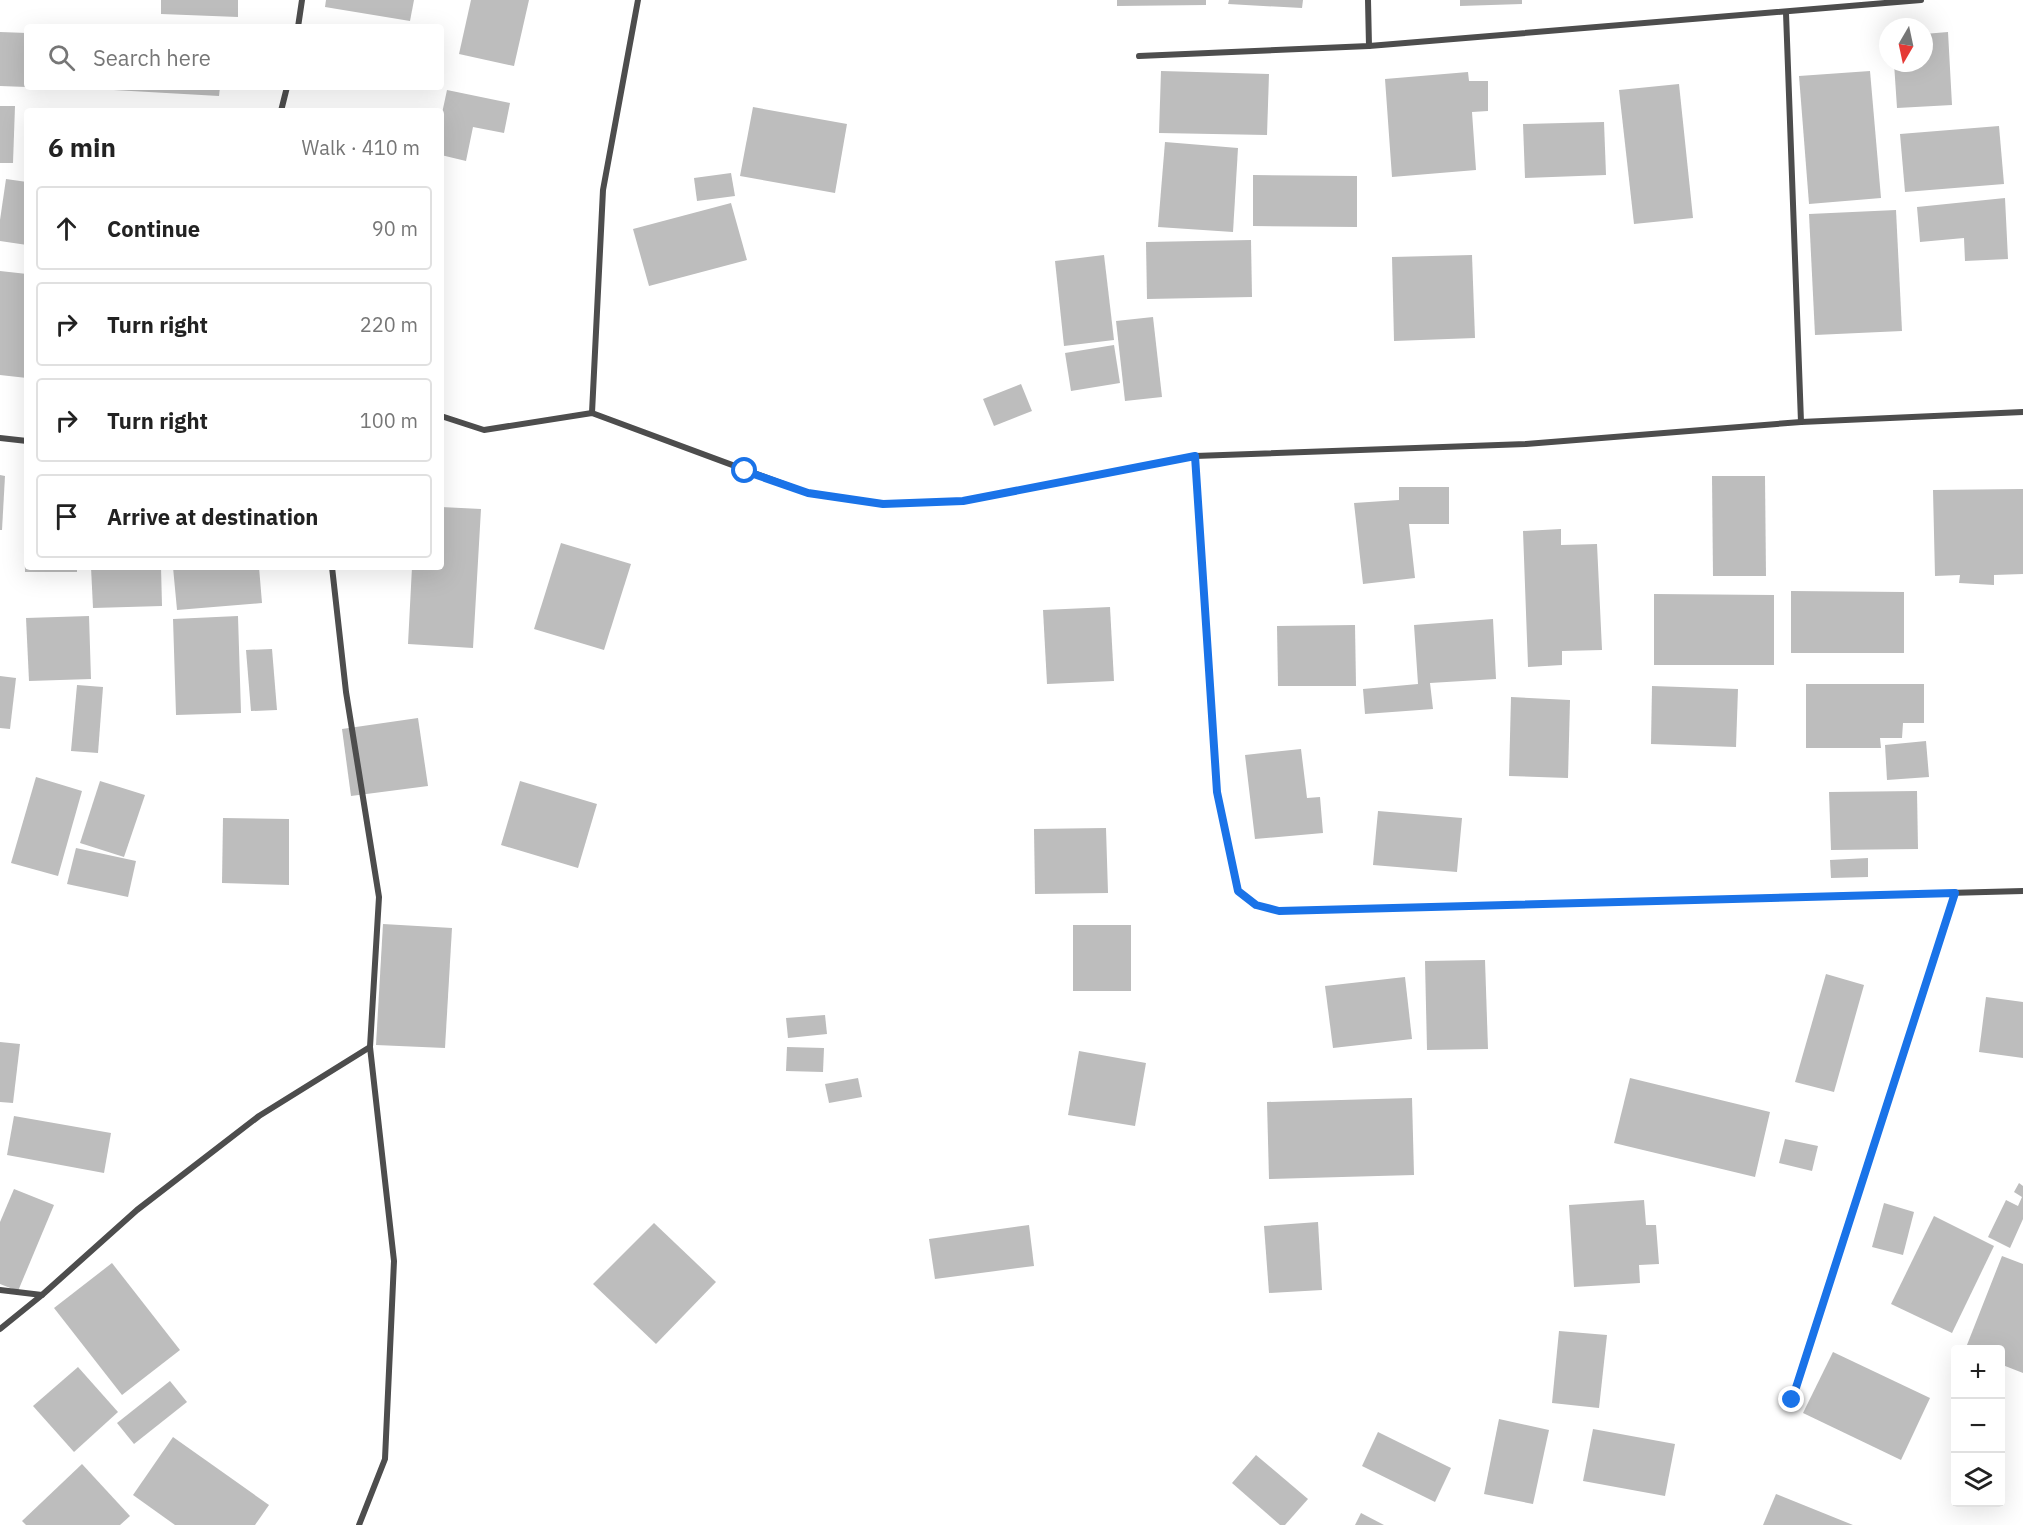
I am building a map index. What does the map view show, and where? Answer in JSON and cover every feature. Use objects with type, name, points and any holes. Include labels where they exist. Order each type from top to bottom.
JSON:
[{"type":"street","points":[[298,24],[302,0]]},
{"type":"street","points":[[592,413],[603,190],[638,0]]},
{"type":"street","points":[[1368,0],[1369,46]]},
{"type":"street","points":[[1139,56],[1369,46],[1921,0]]},
{"type":"street","points":[[1786,13],[1801,422]]},
{"type":"street","points":[[282,108],[286,90]]},
{"type":"street","points":[[444,417],[484,430],[592,413],[808,493],[883,504],[963,501],[1195,456],[1526,444],[1801,422],[2023,412]]},
{"type":"street","points":[[0,438],[24,441]]},
{"type":"street","points":[[1195,456],[1217,792],[1238,891],[1256,905],[1279,911],[2023,891]]},
{"type":"street","points":[[332,570],[346,692],[379,897],[370,1047],[394,1261],[385,1459],[359,1525]]},
{"type":"street","points":[[1792,1400],[1955,893]]},
{"type":"street","points":[[0,1329],[42,1295],[137,1210],[259,1116],[370,1047]]},
{"type":"street","points":[[0,1290],[42,1295]]},
{"type":"building","points":[[161,0],[238,0],[238,17],[161,14]]},
{"type":"building","points":[[326,0],[414,0],[410,21],[325,7]]},
{"type":"building","points":[[471,0],[529,0],[514,66],[459,54]]},
{"type":"building","points":[[1117,0],[1206,0],[1206,5],[1117,6]]},
{"type":"building","points":[[1229,0],[1303,0],[1302,8],[1228,4]]},
{"type":"building","points":[[1460,0],[1522,0],[1522,4],[1460,6]]},
{"type":"building","points":[[0,32],[24,33],[24,87],[0,86]]},
{"type":"building","points":[[1948,32],[1952,105],[1897,108],[1895,72],[1933,72],[1933,33]]},
{"type":"building","points":[[1161,71],[1269,74],[1267,135],[1159,133]]},
{"type":"building","points":[[1870,71],[1881,198],[1809,204],[1799,76]]},
{"type":"building","points":[[1468,72],[1469,81],[1488,81],[1488,111],[1472,112],[1476,170],[1392,177],[1385,79]]},
{"type":"building","points":[[1679,84],[1693,218],[1634,224],[1619,90]]},
{"type":"building","points":[[114,90],[220,90],[219,96]]},
{"type":"building","points":[[447,90],[510,103],[504,133],[473,127],[466,161],[444,156],[443,108]]},
{"type":"building","points":[[0,106],[15,106],[13,163],[0,163]]},
{"type":"building","points":[[753,107],[847,124],[835,193],[740,176]]},
{"type":"building","points":[[1604,122],[1606,175],[1525,178],[1523,124]]},
{"type":"building","points":[[1999,126],[2004,184],[1905,192],[1900,134]]},
{"type":"building","points":[[1165,142],[1238,148],[1233,232],[1158,227]]},
{"type":"building","points":[[731,173],[735,196],[697,201],[694,178]]},
{"type":"building","points":[[1253,175],[1357,176],[1357,227],[1253,226]]},
{"type":"building","points":[[6,179],[24,182],[24,245],[0,241],[0,220]]},
{"type":"building","points":[[2005,198],[2008,259],[1965,261],[1964,238],[1920,242],[1917,207]]},
{"type":"building","points":[[731,203],[747,260],[649,286],[633,229]]},
{"type":"building","points":[[1896,210],[1902,331],[1815,335],[1809,214]]},
{"type":"building","points":[[1251,240],[1252,297],[1147,299],[1146,242]]},
{"type":"building","points":[[1104,255],[1114,340],[1064,346],[1055,261]]},
{"type":"building","points":[[1472,255],[1475,338],[1394,341],[1392,257]]},
{"type":"building","points":[[0,271],[24,274],[24,378],[0,375]]},
{"type":"building","points":[[1153,317],[1162,397],[1125,401],[1116,321]]},
{"type":"building","points":[[1114,345],[1120,383],[1071,391],[1065,353]]},
{"type":"building","points":[[1021,384],[1032,411],[994,426],[983,399]]},
{"type":"building","points":[[0,475],[5,476],[2,530],[0,530]]},
{"type":"building","points":[[1712,476],[1765,476],[1766,576],[1713,576]]},
{"type":"building","points":[[1399,487],[1449,487],[1449,524],[1409,524],[1415,578],[1363,584],[1354,503],[1399,500]]},
{"type":"building","points":[[2023,489],[2023,574],[1994,575],[1994,585],[1959,583],[1960,575],[1935,576],[1933,490]]},
{"type":"building","points":[[444,507],[481,509],[473,648],[408,644],[412,570],[444,570]]},
{"type":"building","points":[[1561,529],[1561,545],[1597,544],[1602,650],[1562,651],[1562,665],[1528,667],[1523,531]]},
{"type":"building","points":[[561,543],[631,564],[604,650],[534,629]]},
{"type":"building","points":[[25,570],[77,570],[77,572],[25,572]]},
{"type":"building","points":[[91,570],[161,570],[162,606],[93,608]]},
{"type":"building","points":[[173,570],[259,570],[262,603],[177,610]]},
{"type":"building","points":[[1791,591],[1904,592],[1904,653],[1791,653]]},
{"type":"building","points":[[1654,594],[1774,595],[1774,665],[1654,665]]},
{"type":"building","points":[[1110,607],[1114,681],[1047,684],[1043,610]]},
{"type":"building","points":[[89,616],[91,679],[29,681],[26,618]]},
{"type":"building","points":[[238,616],[241,713],[176,715],[173,619]]},
{"type":"building","points":[[1493,619],[1496,679],[1430,683],[1433,709],[1365,714],[1363,689],[1418,684],[1414,625]]},
{"type":"building","points":[[1355,625],[1356,686],[1278,686],[1277,626]]},
{"type":"building","points":[[272,649],[277,710],[251,711],[246,650]]},
{"type":"building","points":[[0,676],[16,678],[10,729],[0,728]]},
{"type":"building","points":[[1806,684],[1924,684],[1924,723],[1903,723],[1902,738],[1880,738],[1881,748],[1806,748]]},
{"type":"building","points":[[77,685],[103,687],[98,753],[71,751]]},
{"type":"building","points":[[1652,686],[1738,689],[1736,747],[1651,744]]},
{"type":"building","points":[[1511,697],[1570,700],[1568,778],[1509,776]]},
{"type":"building","points":[[418,718],[428,786],[351,796],[342,729]]},
{"type":"building","points":[[1926,741],[1929,777],[1887,780],[1885,745]]},
{"type":"building","points":[[1301,749],[1307,798],[1320,797],[1323,833],[1255,839],[1245,755]]},
{"type":"building","points":[[36,777],[82,791],[58,876],[11,863]]},
{"type":"building","points":[[100,781],[145,795],[124,857],[80,843]]},
{"type":"building","points":[[520,781],[597,804],[578,868],[501,845]]},
{"type":"building","points":[[1917,791],[1918,849],[1831,850],[1829,792]]},
{"type":"building","points":[[1378,811],[1462,818],[1457,872],[1373,865]]},
{"type":"building","points":[[223,818],[289,819],[289,885],[222,883]]},
{"type":"building","points":[[1106,828],[1108,893],[1035,894],[1034,829]]},
{"type":"building","points":[[76,848],[136,861],[128,897],[67,884]]},
{"type":"building","points":[[1868,858],[1868,877],[1831,878],[1830,860]]},
{"type":"building","points":[[383,924],[452,928],[445,1048],[376,1045]]},
{"type":"building","points":[[1073,925],[1131,925],[1131,991],[1073,991]]},
{"type":"building","points":[[1485,960],[1488,1049],[1427,1050],[1425,961]]},
{"type":"building","points":[[1826,974],[1864,985],[1834,1092],[1795,1082]]},
{"type":"building","points":[[1405,977],[1412,1039],[1333,1048],[1325,986]]},
{"type":"building","points":[[1986,997],[2023,1002],[2023,1058],[1979,1052]]},
{"type":"building","points":[[825,1015],[827,1034],[788,1038],[786,1018]]},
{"type":"building","points":[[0,1042],[20,1044],[13,1103],[0,1102]]},
{"type":"building","points":[[787,1047],[824,1048],[823,1072],[786,1071]]},
{"type":"building","points":[[1079,1051],[1146,1063],[1135,1126],[1068,1115]]},
{"type":"building","points":[[858,1078],[862,1097],[829,1103],[825,1084]]},
{"type":"building","points":[[1630,1078],[1770,1112],[1755,1177],[1614,1143]]},
{"type":"building","points":[[1412,1098],[1414,1175],[1269,1179],[1267,1102]]},
{"type":"building","points":[[14,1116],[111,1133],[104,1173],[7,1155]]},
{"type":"building","points":[[1785,1139],[1818,1146],[1812,1171],[1779,1163]]},
{"type":"building","points":[[2019,1183],[2023,1186],[2023,1219],[2010,1248],[1988,1237],[2006,1200],[2018,1206],[2022,1197],[2014,1192]]},
{"type":"building","points":[[14,1189],[54,1205],[18,1291],[0,1284],[0,1222]]},
{"type":"building","points":[[1644,1200],[1646,1225],[1656,1225],[1659,1264],[1639,1265],[1640,1283],[1574,1287],[1569,1205]]},
{"type":"building","points":[[1884,1203],[1914,1212],[1903,1255],[1872,1247]]},
{"type":"building","points":[[1934,1216],[1994,1246],[1952,1333],[1891,1304]]},
{"type":"building","points":[[1318,1222],[1322,1290],[1269,1293],[1264,1226]]},
{"type":"building","points":[[654,1223],[716,1282],[656,1344],[593,1284]]},
{"type":"building","points":[[1029,1225],[1034,1266],[935,1279],[929,1239]]},
{"type":"building","points":[[2002,1256],[2023,1264],[2023,1373],[2005,1366],[2005,1345],[1967,1345]]},
{"type":"building","points":[[112,1263],[180,1350],[122,1395],[54,1308]]},
{"type":"building","points":[[1559,1331],[1607,1335],[1599,1408],[1552,1403]]},
{"type":"building","points":[[1833,1352],[1930,1398],[1901,1460],[1803,1413]]},
{"type":"building","points":[[78,1367],[118,1412],[74,1452],[33,1406]]},
{"type":"building","points":[[170,1381],[187,1402],[134,1444],[117,1423]]},
{"type":"building","points":[[1499,1419],[1549,1430],[1533,1504],[1484,1494]]},
{"type":"building","points":[[1593,1429],[1675,1444],[1665,1496],[1583,1481]]},
{"type":"building","points":[[1378,1432],[1451,1468],[1435,1502],[1362,1466]]},
{"type":"building","points":[[173,1437],[269,1505],[255,1525],[175,1525],[133,1495]]},
{"type":"building","points":[[1256,1455],[1308,1499],[1285,1525],[1280,1525],[1232,1483]]},
{"type":"building","points":[[82,1464],[130,1516],[120,1525],[26,1525],[22,1521]]},
{"type":"building","points":[[1776,1494],[1853,1525],[1763,1525]]},
{"type":"building","points":[[1361,1513],[1384,1525],[1355,1525]]},
{"type":"route","points":[[745,471],[808,493],[883,504],[963,501],[1195,456],[1217,792],[1238,891],[1256,905],[1279,911],[1955,893],[1792,1400]]}]
